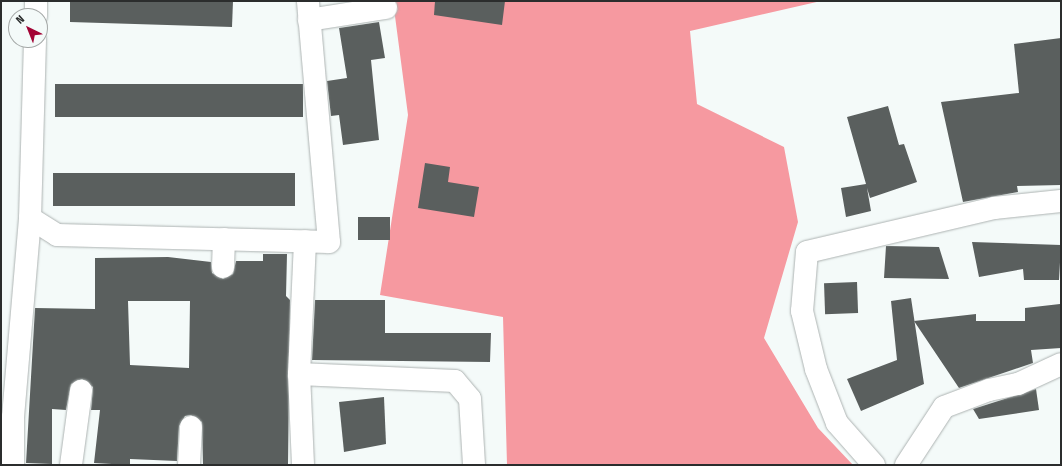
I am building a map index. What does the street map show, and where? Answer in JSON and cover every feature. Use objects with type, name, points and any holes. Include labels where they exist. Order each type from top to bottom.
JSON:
[{"type":"street","points":[[30,218],[57,235],[329,242],[309,11],[386,8]]},
{"type":"street","points":[[13,465],[13,417],[30,218],[35,48]]},
{"type":"street","points":[[874,465],[837,424],[816,369],[802,311],[807,252],[994,208],[1061,201]]},
{"type":"street","points":[[223,267],[224,239]]},
{"type":"street","points":[[303,465],[300,374],[305,241]]},
{"type":"street","points":[[902,464],[944,407],[989,390],[1018,384],[1061,364]]},
{"type":"street","points":[[300,374],[455,380],[470,399],[474,465]]},
{"type":"street","points":[[71,465],[81,391]]},
{"type":"street","points":[[189,465],[191,427]]},
{"type":"shaded area","points":[[393,1],[821,1],[690,31],[697,104],[784,147],[798,222],[764,338],[818,428],[853,465],[507,465],[503,317],[380,295],[408,115]]},
{"type":"building","points":[[70,1],[233,1],[232,27],[70,22]]},
{"type":"building","points":[[435,1],[505,1],[502,25],[434,15]]},
{"type":"building","points":[[379,22],[385,58],[371,60],[379,140],[343,145],[339,115],[331,116],[327,81],[347,78],[339,28]]},
{"type":"building","points":[[1061,38],[1061,185],[1017,186],[1018,192],[963,202],[941,102],[1019,93],[1014,44]]},
{"type":"building","points":[[55,84],[303,84],[303,117],[55,117]]},
{"type":"building","points":[[888,106],[899,145],[904,144],[917,182],[870,198],[867,188],[871,211],[846,217],[841,188],[866,184],[847,117]]},
{"type":"building","points":[[425,163],[450,167],[448,182],[479,187],[474,217],[418,208]]},
{"type":"building","points":[[53,173],[295,173],[295,206],[53,206]]},
{"type":"building","points":[[358,217],[390,217],[390,240],[358,240]]},
{"type":"building","points":[[972,242],[1061,245],[1059,280],[1024,280],[1023,269],[979,277]]},
{"type":"building","points":[[886,246],[939,247],[949,279],[884,278]]},
{"type":"building","points":[[263,254],[287,254],[286,296],[290,300],[288,465],[203,465],[202,422],[191,415],[185,416],[179,426],[177,461],[130,459],[130,465],[94,463],[100,410],[91,410],[93,387],[82,379],[71,384],[66,410],[52,409],[52,464],[26,463],[35,308],[95,309],[95,258],[168,257],[211,262],[212,273],[223,279],[233,274],[236,261],[263,261]],"holes":[[[128,301],[190,301],[189,368],[130,365]]]},
{"type":"building","points":[[857,282],[858,313],[825,314],[824,283]]},
{"type":"building","points":[[911,298],[924,384],[861,411],[847,379],[897,360],[891,301]]},
{"type":"building","points":[[315,300],[385,300],[385,333],[491,333],[490,362],[312,360]]},
{"type":"building","points":[[1060,304],[1061,348],[1031,350],[1033,363],[959,388],[914,321],[976,314],[976,321],[1025,321],[1025,308]]},
{"type":"building","points":[[1036,389],[1039,410],[979,419],[973,409]]},
{"type":"building","points":[[384,397],[386,444],[344,452],[339,402]]}]
